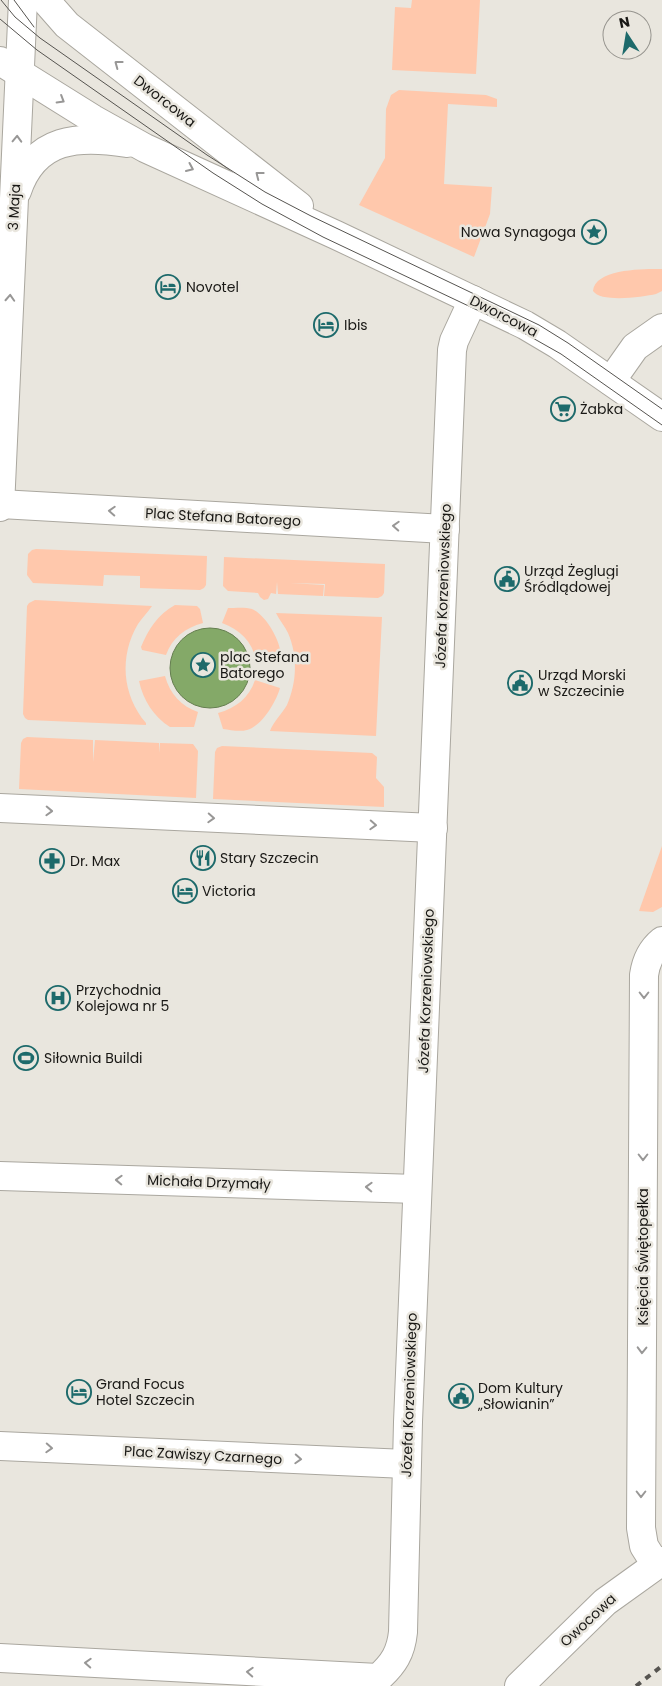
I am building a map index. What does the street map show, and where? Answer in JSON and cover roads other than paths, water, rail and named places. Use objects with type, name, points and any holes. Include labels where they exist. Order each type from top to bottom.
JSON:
[{"type":"street","name":"3 Maja","points":[[0,505],[14,205],[10,68],[23,0]]},
{"type":"street","name":"Dworcowa","points":[[45,0],[56,15],[87,41],[336,235]]},
{"type":"street","name":"Dworcowa","points":[[10,68],[93,119],[146,148],[336,235],[539,333],[662,417]]},
{"type":"street","points":[[14,205],[20,183],[30,165],[42,153],[62,142],[100,140],[124,142],[146,148]]},
{"type":"street","name":"Józefa Korzeniowskiego","points":[[299,1680],[378,1678],[392,1665],[402,1640],[406,1464],[452,346],[473,300]]},
{"type":"street","points":[[611,381],[638,344],[662,328]]},
{"type":"street","name":"Plac Stefana Batorego","points":[[0,505],[445,529]]},
{"type":"street","points":[[0,808],[433,828]]},
{"type":"street","name":"Księcia Świętopełka","points":[[658,944],[646,965],[644,975],[641,1528],[644,1546],[659,1563]]},
{"type":"street","name":"Michała Drzymały","points":[[0,1176],[417,1189]]},
{"type":"street","name":"Plac Zawiszy Czarnego","points":[[0,1446],[406,1464]]},
{"type":"street","name":"Owocowa","points":[[519,1686],[593,1614],[622,1589],[659,1563]]},
{"type":"street","points":[[0,1658],[299,1680]]},
{"type":"tram line","points":[[1,0],[15,17],[40,38],[207,155],[265,192],[311,216],[539,325],[662,409]]},
{"type":"tram line","points":[[14,0],[34,27]]},
{"type":"tram line","points":[[0,19],[37,50],[213,173],[262,204],[323,237],[515,328],[561,354],[662,425]]},
{"type":"railway","points":[[636,1686],[662,1666]]},
{"type":"place","name":"Nowa Synagoga","points":[[594,232]]},
{"type":"place","name":"Novotel","points":[[168,287]]},
{"type":"place","name":"Ibis","points":[[326,325]]},
{"type":"place","name":"Żabka","points":[[563,409]]},
{"type":"place","name":"Urząd Żeglugi Śródlądowej","points":[[507,579]]},
{"type":"place","name":"plac Stefana Batorego","points":[[203,665]]},
{"type":"place","name":"Urząd Morski w Szczecinie","points":[[520,683]]},
{"type":"place","name":"Stary Szczecin","points":[[203,858]]},
{"type":"place","name":"Dr. Max","points":[[52,861]]},
{"type":"place","name":"Victoria","points":[[185,891]]},
{"type":"place","name":"Przychodnia Kolejowa nr 5","points":[[58,998]]},
{"type":"place","name":"Siłownia Buildi","points":[[26,1058]]},
{"type":"place","name":"Grand Focus Hotel Szczecin","points":[[79,1392]]},
{"type":"place","name":"Dom Kultury „Słowianin”","points":[[461,1396]]}]
